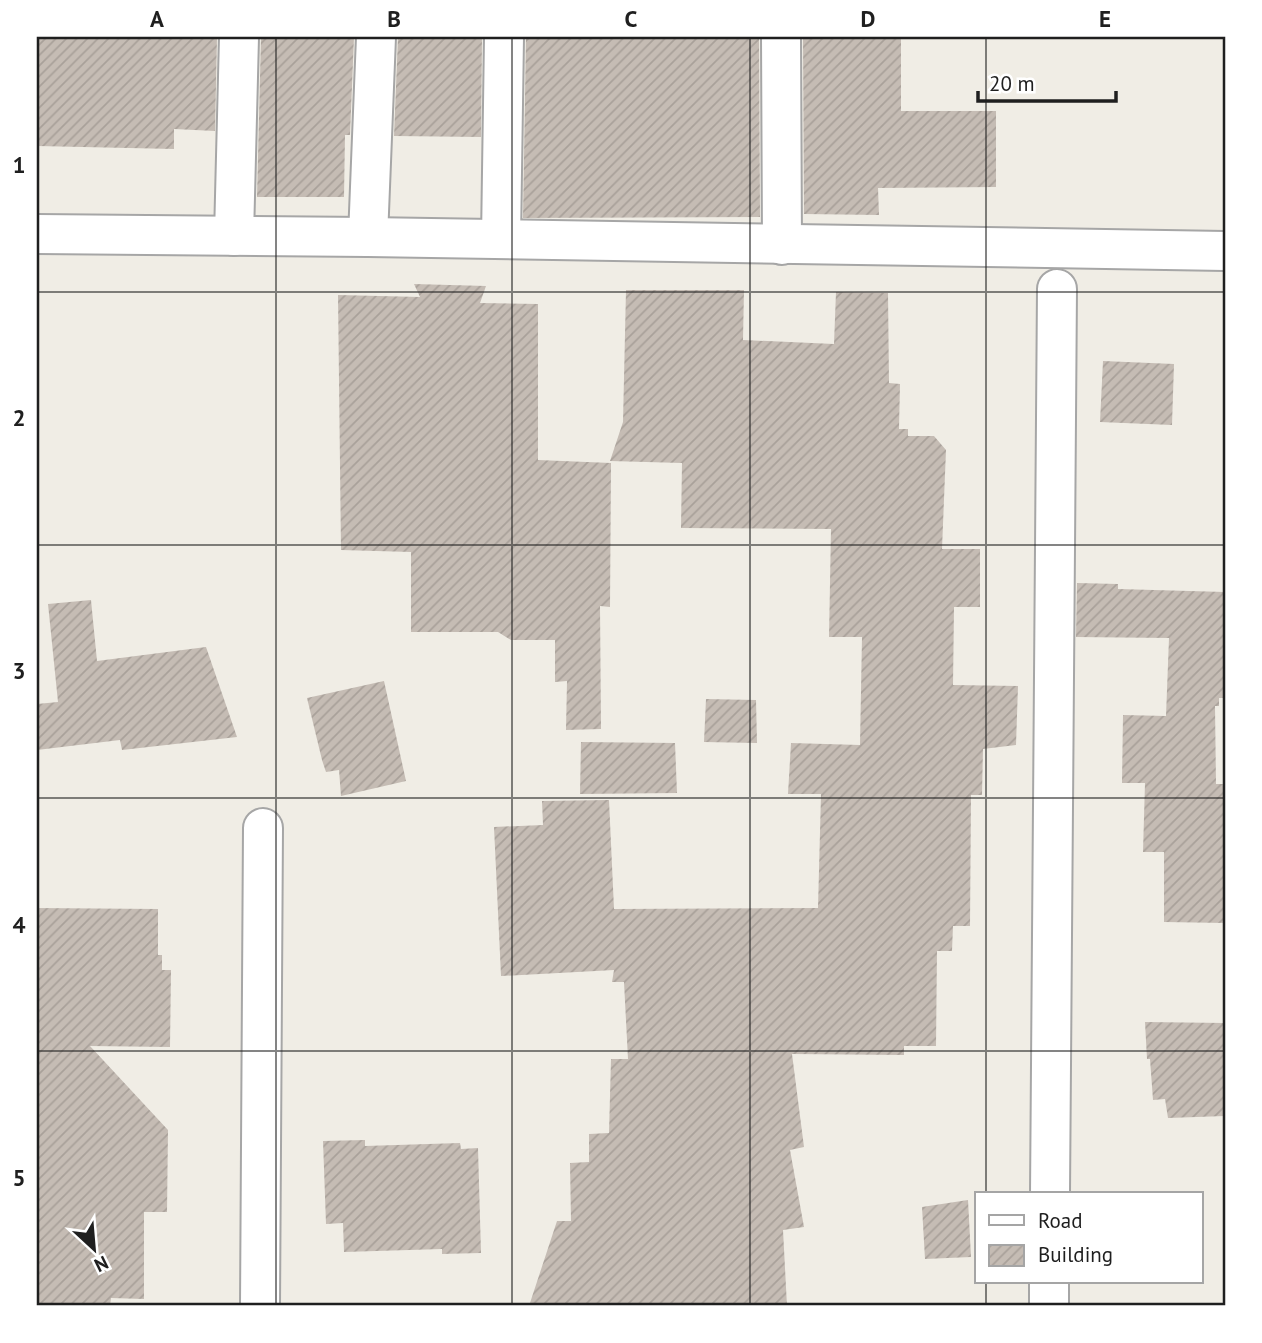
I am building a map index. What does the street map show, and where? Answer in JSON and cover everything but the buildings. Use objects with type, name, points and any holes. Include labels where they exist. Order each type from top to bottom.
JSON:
[{"type":"street","points":[[234,236],[239,37]]},
{"type":"street","points":[[368,237],[376,37]]},
{"type":"street","points":[[501,239],[504,37]]},
{"type":"street","points":[[781,37],[782,245]]},
{"type":"street","points":[[37,234],[1225,251]]},
{"type":"street","points":[[1050,1192],[1057,289]]},
{"type":"street","points":[[260,1306],[263,828]]},
{"type":"street","points":[[1049,1284],[1049,1306]]}]
